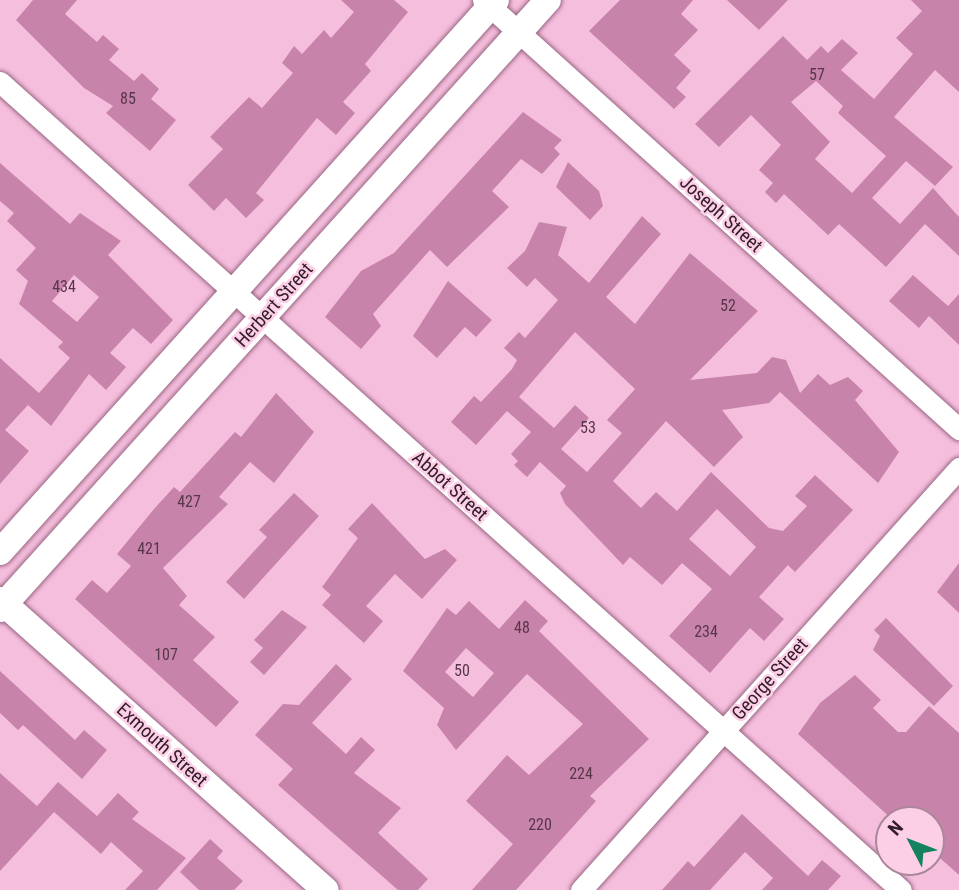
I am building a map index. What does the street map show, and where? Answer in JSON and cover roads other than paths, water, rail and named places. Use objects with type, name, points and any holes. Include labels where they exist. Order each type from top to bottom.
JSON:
[{"type":"street","name":"Herbert Street","points":[[1,605],[548,0]]},
{"type":"street","name":"Herbert Street","points":[[0,552],[489,2]]},
{"type":"street","name":"Joseph Street","points":[[489,2],[518,33],[959,429]]},
{"type":"street","name":"Abbot Street","points":[[0,82],[901,890]]},
{"type":"street","name":"George Street","points":[[581,890],[959,468]]},
{"type":"street","name":"Exmouth Street","points":[[1,605],[325,890]]}]
